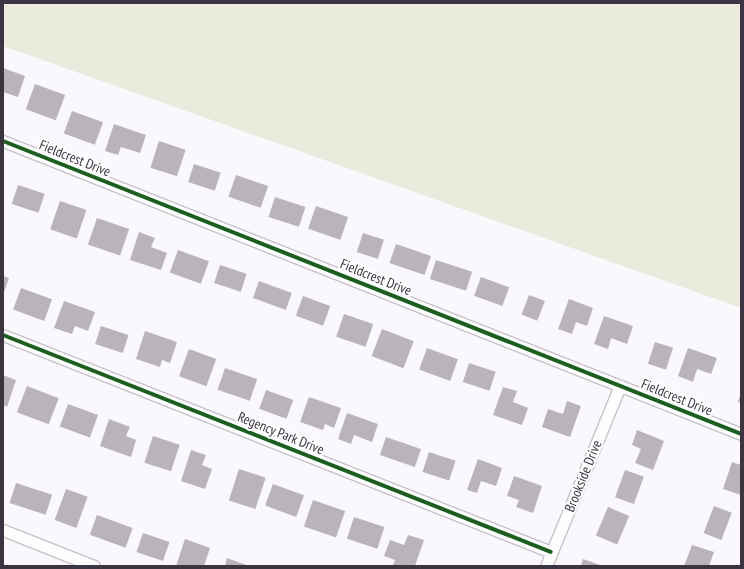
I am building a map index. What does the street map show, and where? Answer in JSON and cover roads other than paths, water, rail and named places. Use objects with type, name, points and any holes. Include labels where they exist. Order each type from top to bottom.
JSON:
[{"type":"street","name":"Fieldcrest Drive","points":[[3,141],[741,434]]},
{"type":"street","name":"Regency Park Drive","points":[[3,335],[552,552]]},
{"type":"street","name":"Brookside Drive","points":[[546,566],[620,386]]},
{"type":"street","points":[[3,530],[94,566]]}]
